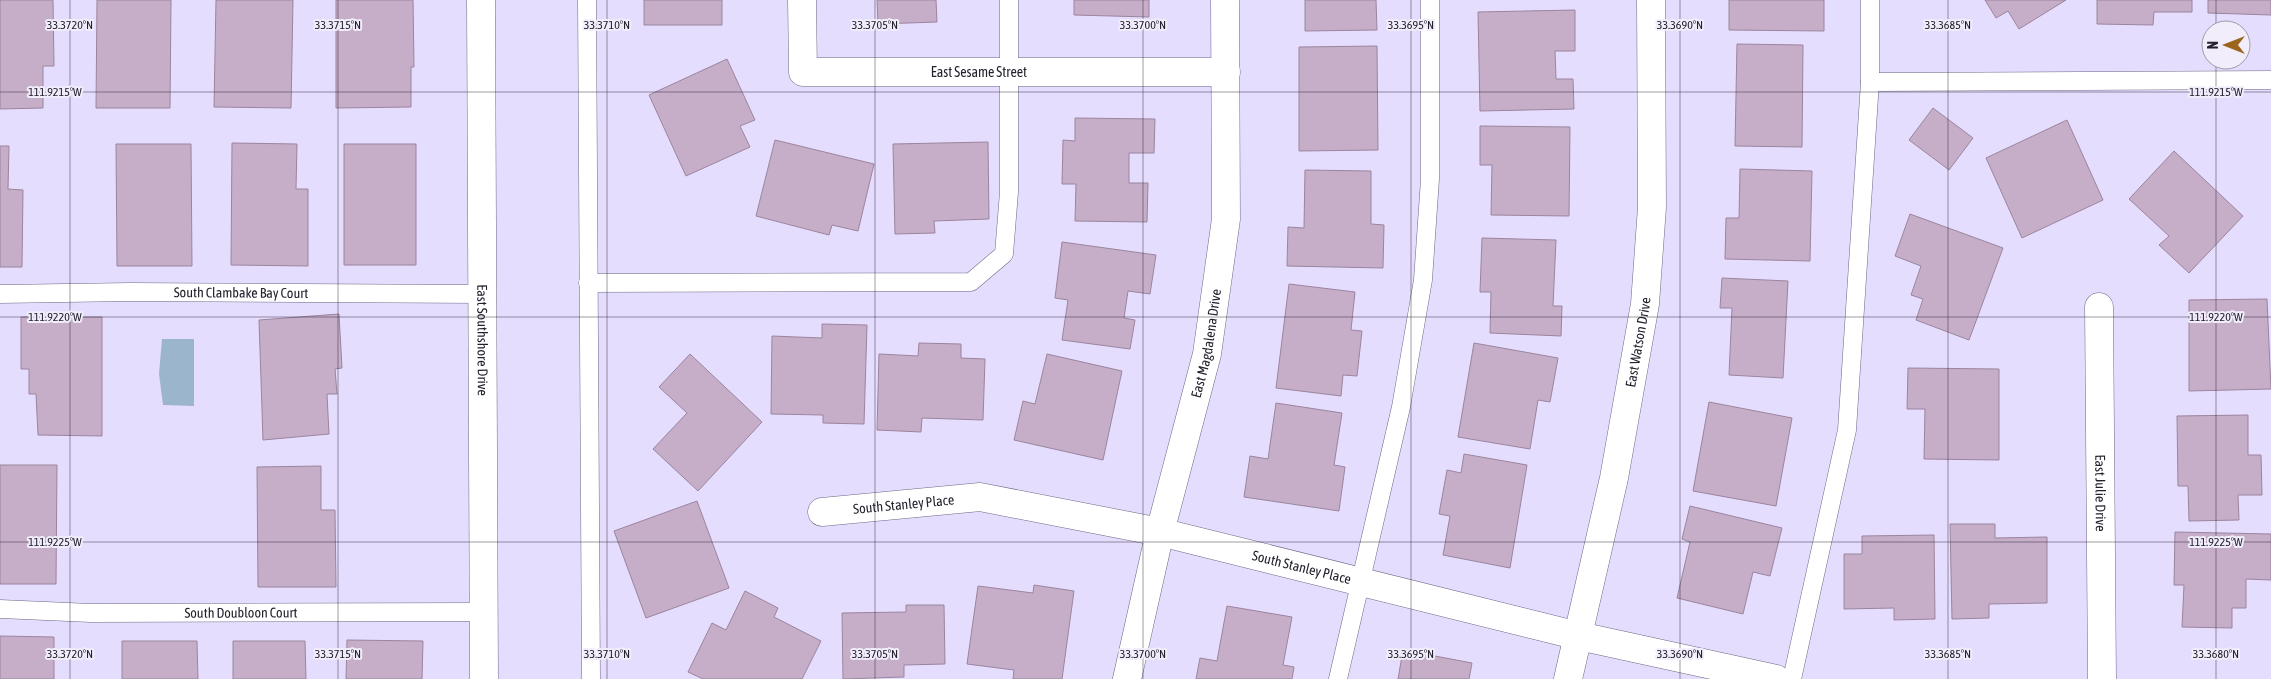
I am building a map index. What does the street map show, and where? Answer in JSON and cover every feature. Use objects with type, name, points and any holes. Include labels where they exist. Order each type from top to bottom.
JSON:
[{"type":"street","name":"East Southshore Drive","points":[[481,0],[484,679]]},
{"type":"street","name":"East Sesame Street","points":[[802,0],[802,72],[1226,72]]},
{"type":"street","name":"East Magdalena Drive","points":[[1127,679],[1160,532],[1206,354],[1226,219],[1225,0]]},
{"type":"street","name":"East Watson Drive","points":[[1568,679],[1627,417],[1645,304],[1652,207],[1651,0]]},
{"type":"street","name":"East Julie Drive","points":[[2099,307],[2102,679]]},
{"type":"street","name":"South Stanley Place","points":[[822,512],[980,497],[1160,532],[1579,636],[1776,679]]},
{"type":"lane","points":[[587,0],[591,679]]},
{"type":"lane","points":[[588,283],[971,282],[1004,254],[1009,192],[1009,0]]},
{"type":"lane","points":[[1338,679],[1401,407],[1423,280],[1430,179],[1430,0]]},
{"type":"lane","points":[[1792,679],[1847,430],[1870,82],[1870,0]]},
{"type":"lane","points":[[1870,82],[2271,80]]},
{"type":"lane","name":"South Clambake Bay Court","points":[[0,294],[130,292],[482,294]]},
{"type":"lane","name":"South Doubloon Court","points":[[0,609],[91,613],[483,612]]},
{"type":"water","points":[[162,339],[194,339],[194,406],[163,405],[159,374]]},
{"type":"building","points":[[0,0],[53,0],[54,66],[43,66],[43,108],[0,109]]},
{"type":"building","points":[[97,0],[171,0],[170,108],[96,108]]},
{"type":"building","points":[[216,0],[293,0],[291,108],[214,107]]},
{"type":"building","points":[[336,0],[413,0],[414,67],[411,67],[411,107],[336,108]]},
{"type":"building","points":[[644,0],[722,0],[722,25],[644,25]]},
{"type":"building","points":[[877,0],[936,0],[937,22],[878,24]]},
{"type":"building","points":[[1074,0],[1149,0],[1149,17],[1074,15]]},
{"type":"building","points":[[1305,0],[1376,0],[1377,30],[1305,31]]},
{"type":"building","points":[[1729,0],[1824,0],[1824,31],[1729,30]]},
{"type":"building","points":[[1985,0],[2066,0],[2019,29],[2008,11],[1996,18]]},
{"type":"building","points":[[2097,0],[2192,0],[2192,12],[2154,12],[2153,25],[2097,24]]},
{"type":"building","points":[[2208,0],[2271,0],[2271,15],[2208,13]]},
{"type":"building","points":[[1575,10],[1575,51],[1555,51],[1556,79],[1573,79],[1574,109],[1480,111],[1478,12]]},
{"type":"building","points":[[1737,44],[1803,45],[1802,147],[1735,146]]},
{"type":"building","points":[[1377,46],[1378,150],[1299,151],[1299,47]]},
{"type":"building","points":[[727,59],[755,120],[740,126],[750,147],[686,176],[649,95]]},
{"type":"building","points":[[1933,108],[1973,138],[1949,170],[1909,140]]},
{"type":"building","points":[[1075,118],[1155,119],[1154,153],[1129,153],[1129,183],[1148,183],[1147,222],[1075,221],[1076,184],[1062,184],[1063,140],[1075,141]]},
{"type":"building","points":[[2067,120],[2103,200],[2022,238],[1986,158]]},
{"type":"building","points":[[1480,126],[1570,127],[1569,216],[1491,215],[1492,165],[1480,165]]},
{"type":"building","points":[[775,140],[874,164],[858,231],[832,225],[829,235],[756,216]]},
{"type":"building","points":[[988,142],[989,219],[934,221],[935,233],[895,234],[893,144]]},
{"type":"building","points":[[232,143],[297,144],[296,189],[308,189],[308,266],[231,265]]},
{"type":"building","points":[[116,144],[191,144],[192,266],[117,266]]},
{"type":"building","points":[[344,144],[416,144],[416,265],[344,265]]},
{"type":"building","points":[[0,146],[9,146],[8,189],[23,190],[22,267],[0,267]]},
{"type":"building","points":[[2174,151],[2243,216],[2189,273],[2159,245],[2169,236],[2129,199]]},
{"type":"building","points":[[1740,169],[1812,171],[1810,261],[1725,259],[1726,218],[1739,218]]},
{"type":"building","points":[[1305,170],[1371,171],[1371,224],[1384,225],[1383,268],[1287,266],[1288,227],[1304,228]]},
{"type":"building","points":[[1910,214],[2003,248],[1969,340],[1916,320],[1923,299],[1911,295],[1921,266],[1895,256]]},
{"type":"building","points":[[1482,238],[1556,240],[1553,306],[1562,306],[1561,336],[1490,333],[1491,292],[1480,292]]},
{"type":"building","points":[[1062,242],[1156,255],[1150,294],[1128,291],[1124,318],[1135,320],[1130,349],[1062,340],[1068,300],[1055,298]]},
{"type":"building","points":[[1722,278],[1788,281],[1783,378],[1729,375],[1732,308],[1720,308]]},
{"type":"building","points":[[1289,284],[1355,292],[1351,330],[1362,331],[1357,376],[1343,375],[1341,396],[1276,388]]},
{"type":"building","points":[[2267,299],[2271,389],[2189,391],[2189,300]]},
{"type":"building","points":[[339,314],[342,368],[335,369],[337,394],[327,394],[329,434],[263,440],[259,320]]},
{"type":"building","points":[[21,317],[102,317],[102,436],[38,435],[36,394],[29,394],[29,369],[21,369]]},
{"type":"building","points":[[822,324],[867,325],[864,424],[823,423],[823,415],[771,414],[772,336],[822,338]]},
{"type":"building","points":[[919,343],[961,344],[961,358],[985,359],[983,420],[922,418],[921,432],[877,430],[879,354],[918,356]]},
{"type":"building","points":[[1474,343],[1558,358],[1550,402],[1538,400],[1530,449],[1458,437]]},
{"type":"building","points":[[690,354],[762,422],[698,491],[653,449],[687,413],[659,387]]},
{"type":"building","points":[[1047,354],[1122,371],[1103,460],[1014,440],[1023,401],[1035,404]]},
{"type":"building","points":[[1908,368],[1999,369],[1999,460],[1924,459],[1925,409],[1907,409]]},
{"type":"building","points":[[1709,402],[1792,418],[1776,506],[1693,491]]},
{"type":"building","points":[[1276,403],[1342,413],[1334,465],[1345,467],[1339,511],[1244,497],[1250,456],[1268,459]]},
{"type":"building","points":[[2248,415],[2248,455],[2261,455],[2262,495],[2238,495],[2239,520],[2189,521],[2188,486],[2178,486],[2177,416]]},
{"type":"building","points":[[1464,454],[1527,465],[1510,568],[1443,555],[1450,516],[1439,514],[1447,470],[1461,473]]},
{"type":"building","points":[[0,465],[57,465],[56,584],[0,584]]},
{"type":"building","points":[[321,466],[321,510],[335,510],[336,587],[258,587],[257,467]]},
{"type":"building","points":[[697,501],[729,588],[646,618],[614,531]]},
{"type":"building","points":[[1690,506],[1782,528],[1770,576],[1753,572],[1743,614],[1677,598],[1690,542],[1682,539]]},
{"type":"building","points":[[1950,524],[1995,524],[1995,538],[2047,537],[2047,603],[1989,604],[1989,618],[1952,619]]},
{"type":"building","points":[[2175,532],[2271,534],[2271,580],[2246,579],[2246,608],[2232,608],[2232,628],[2182,627],[2184,585],[2174,585]]},
{"type":"building","points":[[1934,535],[1935,619],[1894,620],[1894,608],[1844,609],[1844,554],[1862,554],[1862,536]]},
{"type":"building","points":[[1034,585],[1074,591],[1062,679],[1013,679],[1014,670],[967,664],[978,586],[1033,593]]},
{"type":"building","points":[[745,591],[778,608],[774,617],[821,641],[802,679],[703,679],[688,672],[712,623],[726,630]]},
{"type":"building","points":[[906,605],[944,605],[945,664],[904,665],[904,677],[843,679],[842,613],[906,612]]},
{"type":"building","points":[[1227,606],[1292,617],[1283,665],[1294,667],[1292,679],[1196,679],[1200,658],[1217,661]]},
{"type":"building","points":[[0,636],[54,637],[54,679],[0,679]]},
{"type":"building","points":[[347,640],[423,641],[422,679],[346,679]]},
{"type":"building","points":[[122,641],[197,641],[198,679],[122,679]]},
{"type":"building","points":[[233,641],[305,641],[306,679],[233,679]]},
{"type":"building","points":[[1403,650],[1472,663],[1469,679],[1398,679]]}]
